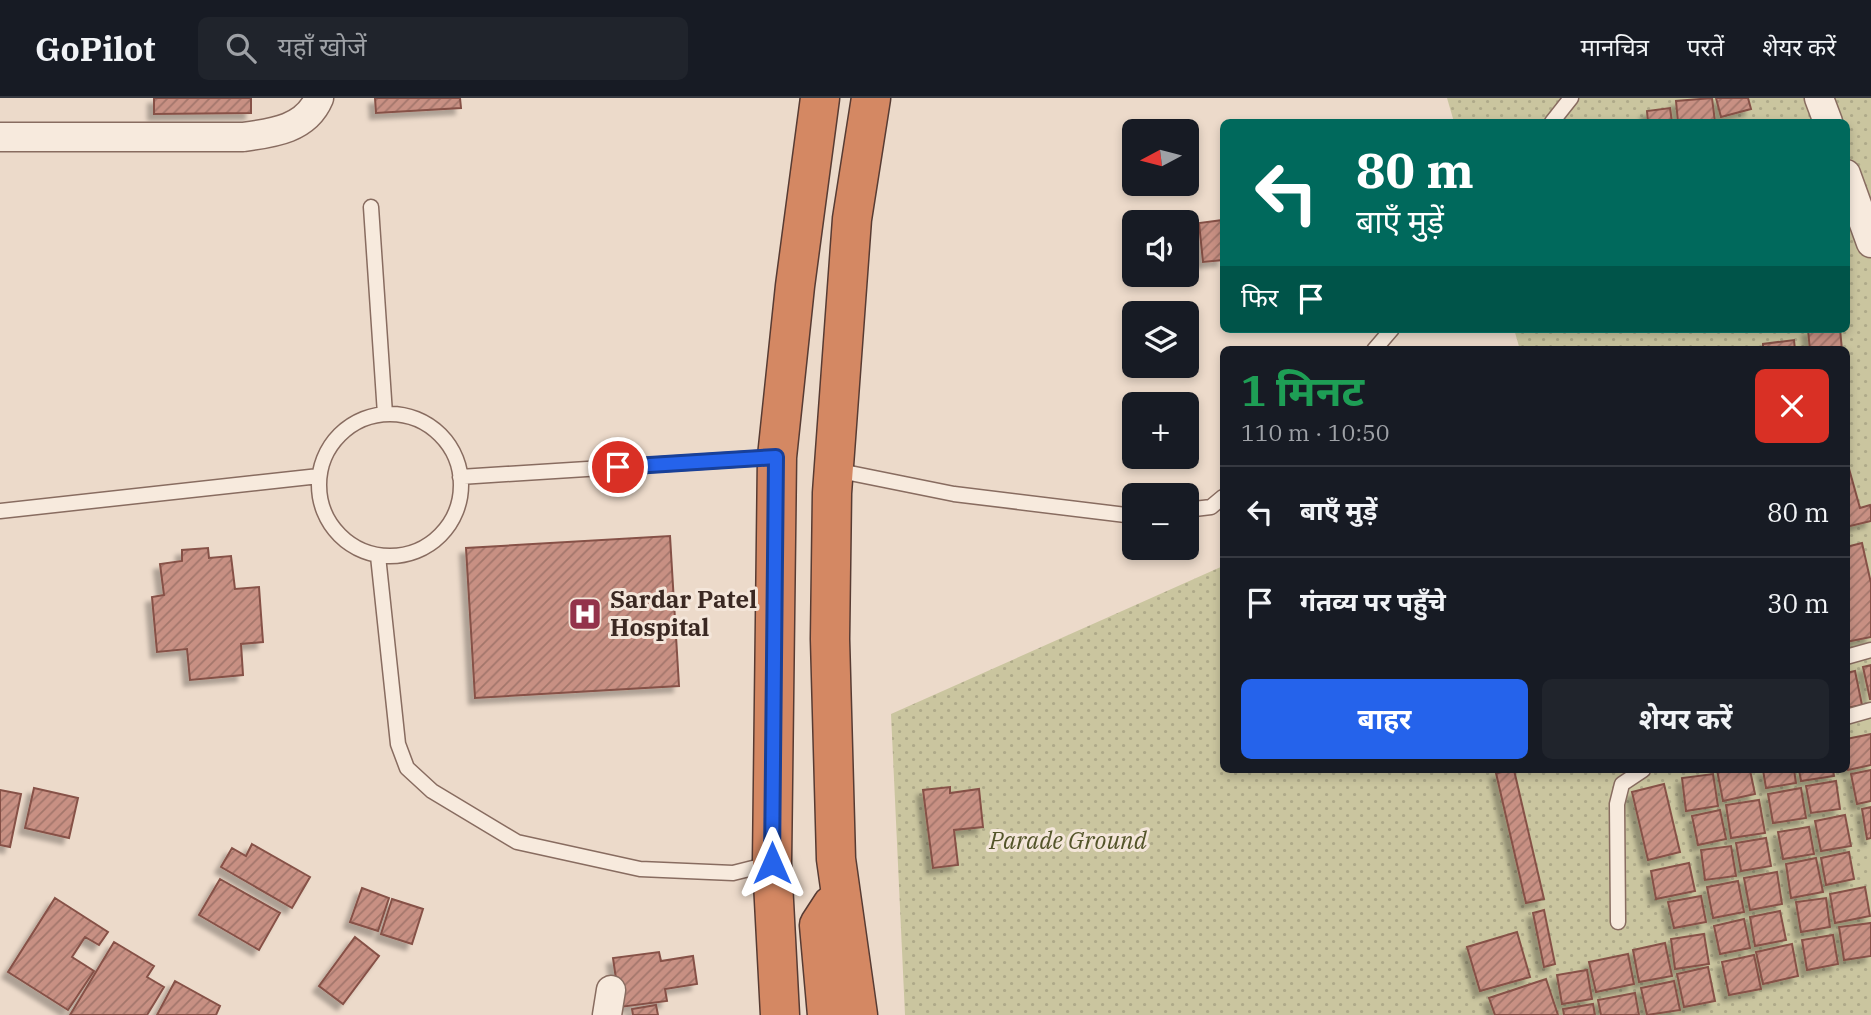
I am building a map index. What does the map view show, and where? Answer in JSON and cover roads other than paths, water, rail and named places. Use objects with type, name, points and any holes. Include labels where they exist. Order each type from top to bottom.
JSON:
[{"type":"highway","points":[[820,98],[776,457],[772,863],[795,918],[827,1015]]},
{"type":"highway","points":[[856,997],[838,876],[830,639],[837,404],[852,219],[871,98]]},
{"type":"highway","points":[[782,401],[837,404]]},
{"type":"highway","points":[[780,1015],[795,918],[838,876]]},
{"type":"highway","points":[[795,918],[801,1015]]},
{"type":"street","points":[[0,137],[253,135],[298,124],[316,107],[319,98]]},
{"type":"street","points":[[1819,98],[1827,119]]},
{"type":"street","points":[[1850,185],[1871,243]]},
{"type":"lane","points":[[1554,119],[1571,98]]},
{"type":"lane","points":[[371,206],[385,414]]},
{"type":"lane","points":[[385,414],[402,414],[423,422],[442,436],[454,455],[460,477],[459,499],[452,520],[439,537],[421,549],[400,556],[378,556],[358,549],[340,536],[327,519],[319,498],[319,476],[326,454],[339,435],[357,421],[385,414]]},
{"type":"lane","points":[[460,477],[776,457]]},
{"type":"lane","points":[[833,469],[954,494],[1122,515]]},
{"type":"lane","points":[[0,511],[319,476]]},
{"type":"lane","points":[[1199,508],[1211,507],[1220,500]]},
{"type":"lane","points":[[378,556],[398,744],[407,768],[432,791],[517,842],[640,869],[733,873],[772,863]]},
{"type":"lane","points":[[1850,656],[1871,650]]},
{"type":"lane","points":[[1850,716],[1871,710]]},
{"type":"lane","points":[[1618,922],[1617,804],[1622,784],[1638,773]]},
{"type":"place","name":"Sardar Patel Hospital","points":[[585,614]]},
{"type":"park label","name":"Parade Ground","points":[[1068,841]]}]
